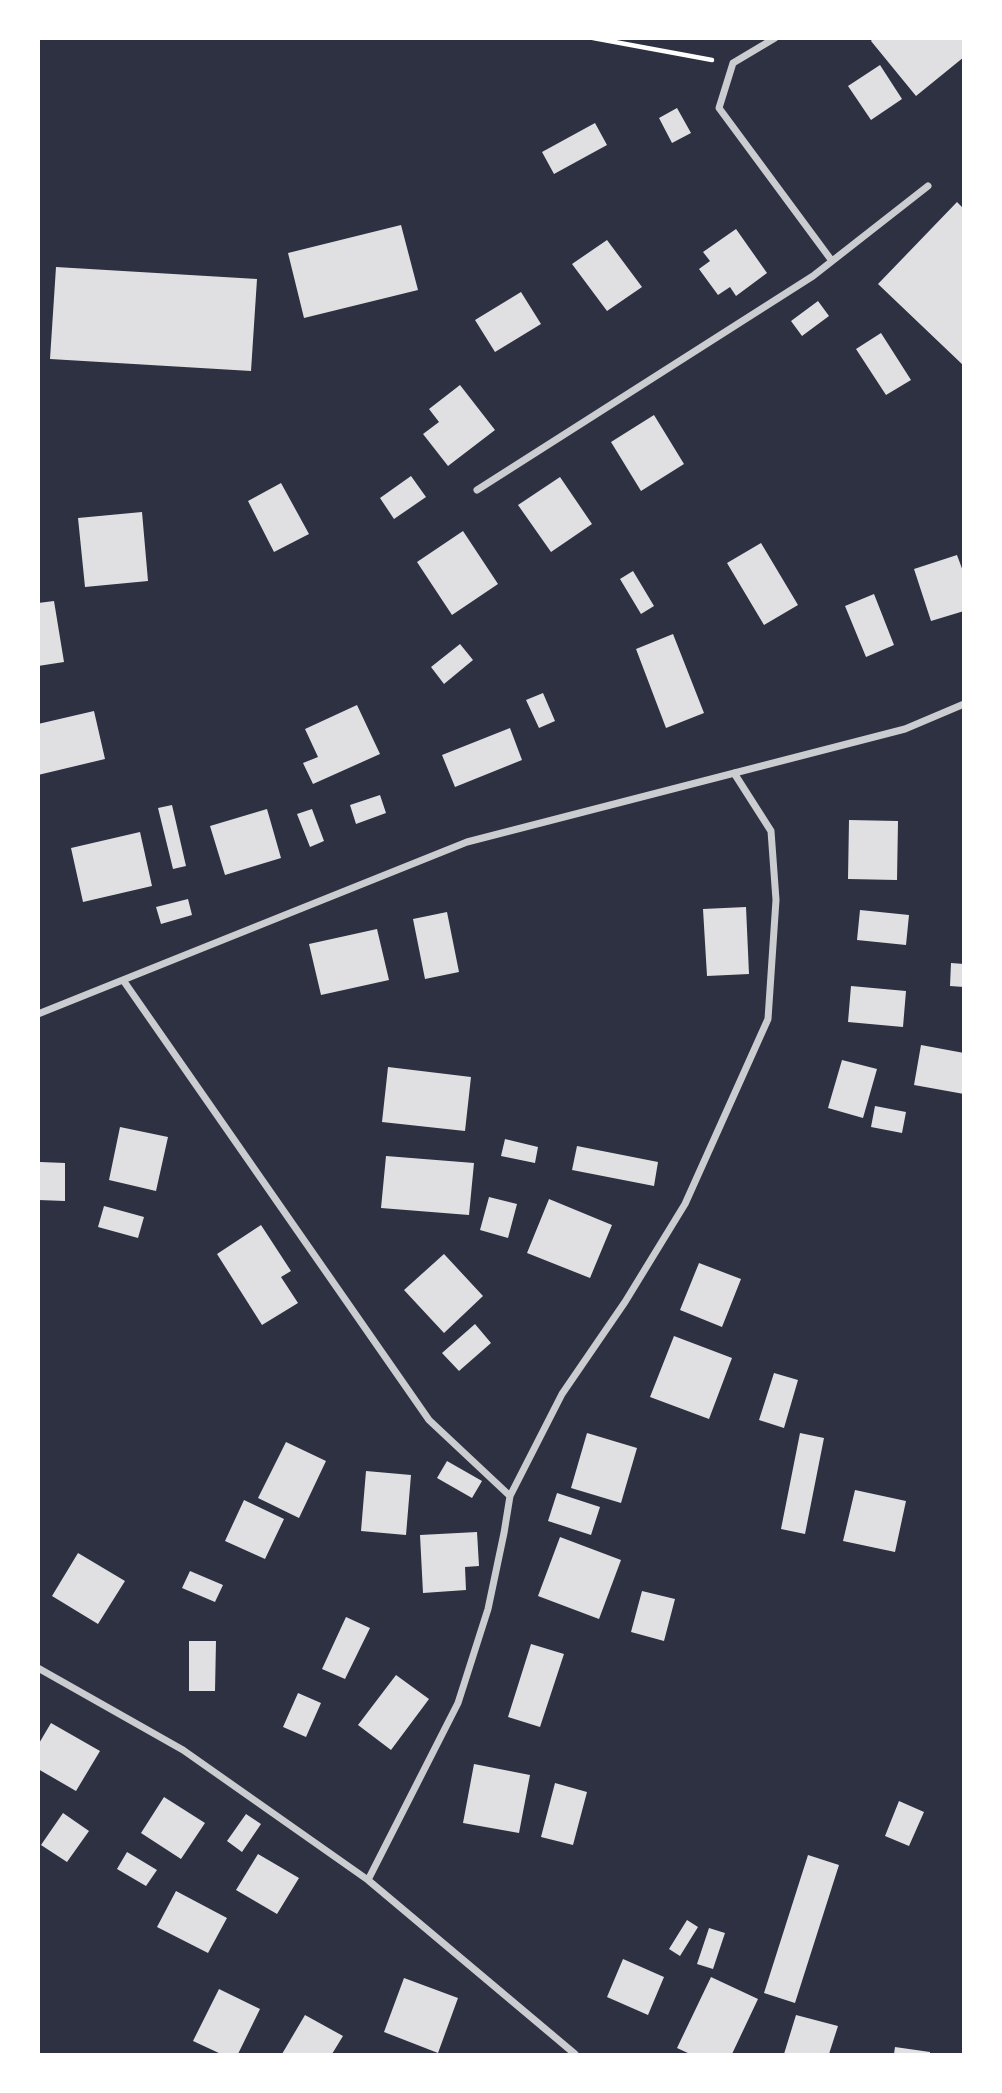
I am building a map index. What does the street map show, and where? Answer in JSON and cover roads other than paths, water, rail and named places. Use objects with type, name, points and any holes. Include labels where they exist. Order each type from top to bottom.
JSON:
[{"type":"street","points":[[775,38],[733,63],[719,108],[832,261]]},
{"type":"street","points":[[477,490],[813,276],[928,186]]},
{"type":"street","points":[[38,1014],[467,842],[905,729],[964,705]]},
{"type":"street","points":[[368,1880],[458,1703],[488,1609],[510,1496],[562,1394],[625,1302],[685,1204],[768,1019],[776,900],[771,831],[734,773]]},
{"type":"street","points":[[123,980],[429,1420],[510,1496]]},
{"type":"street","points":[[38,1668],[183,1750],[368,1880],[575,2054]]}]
